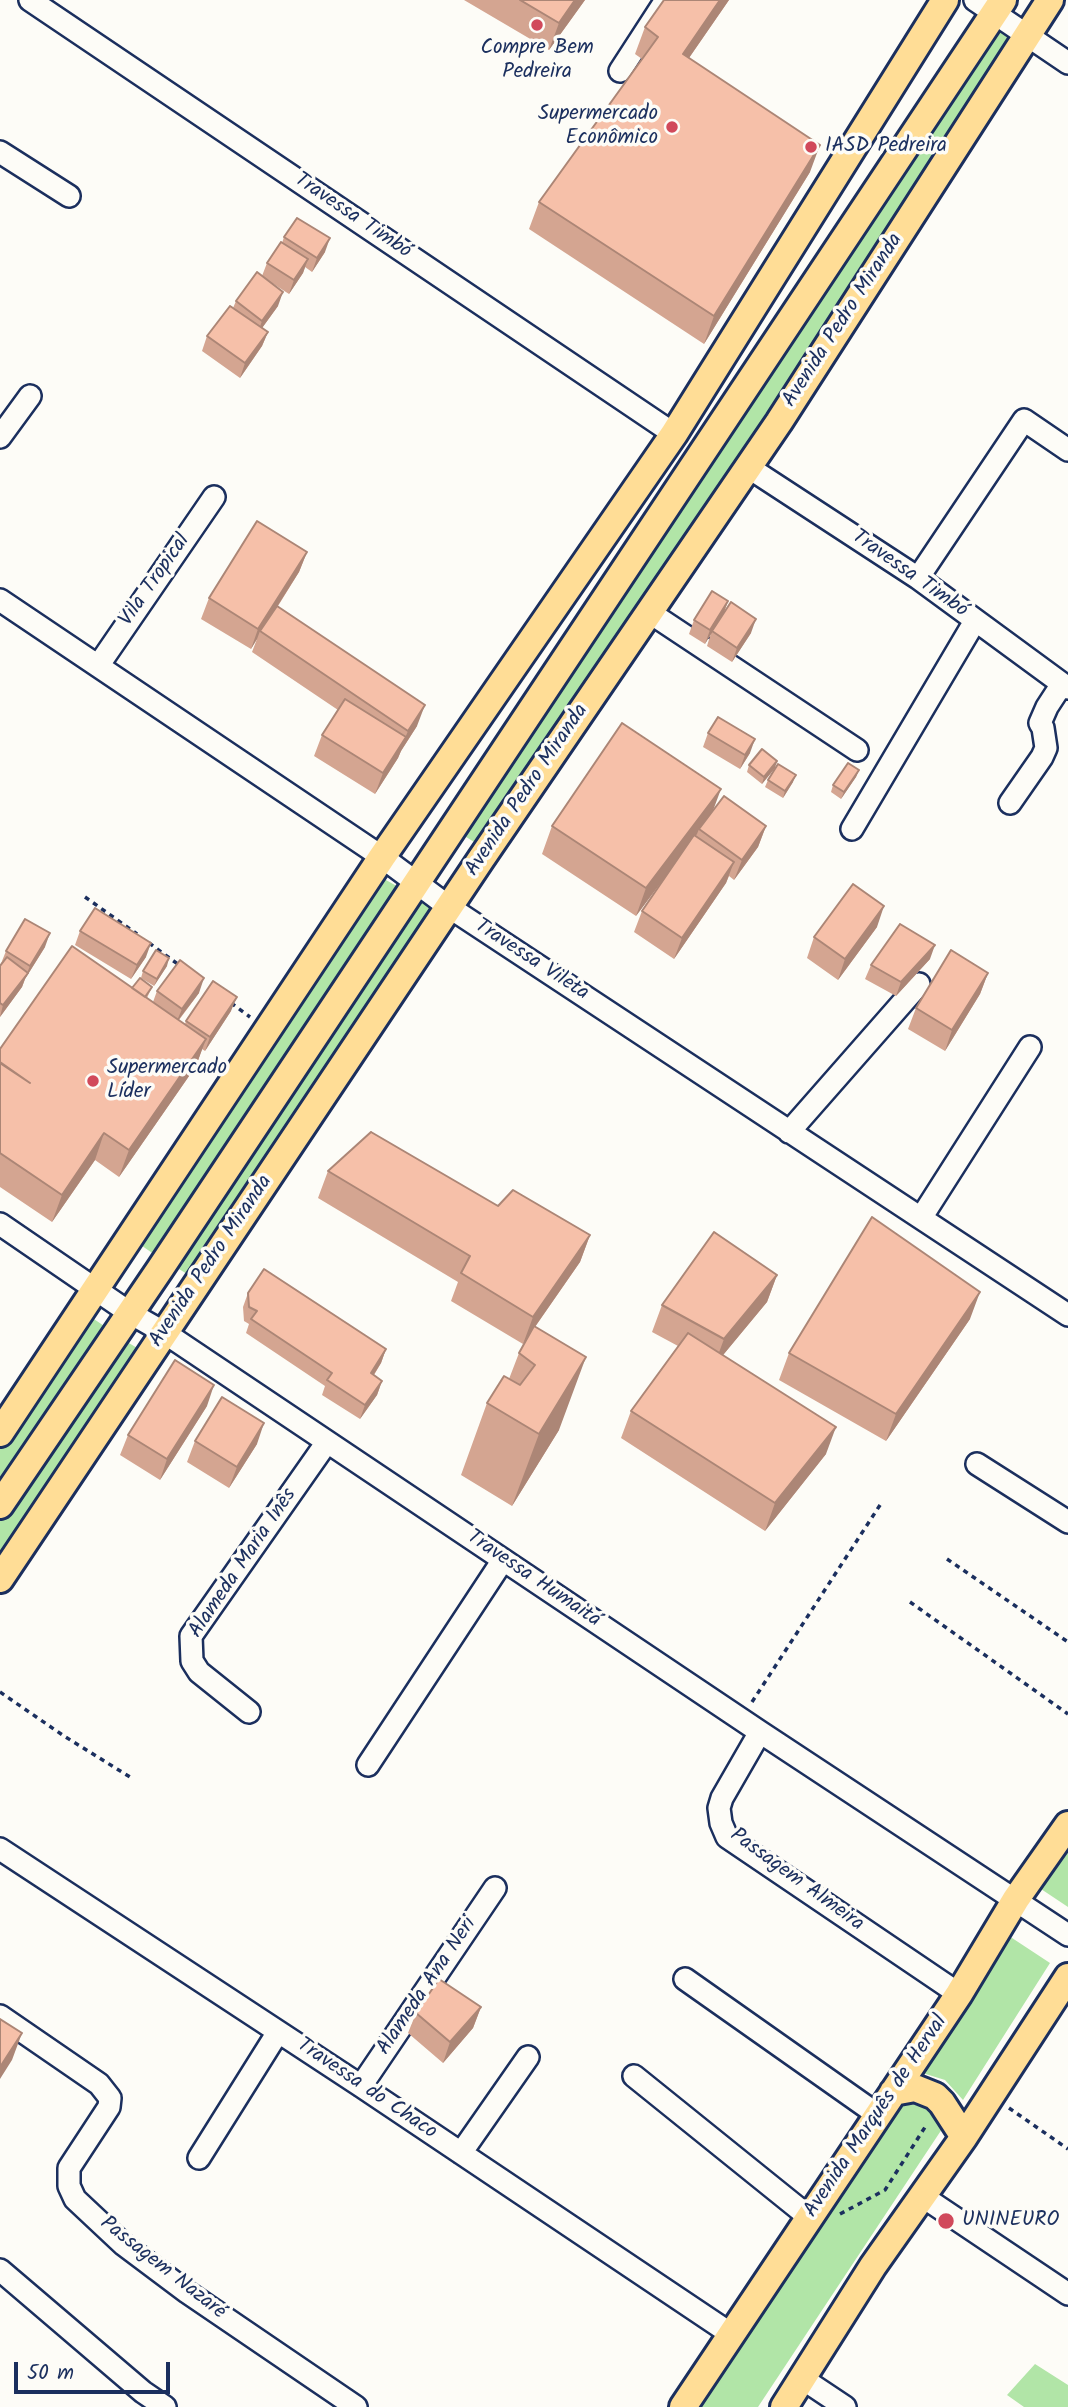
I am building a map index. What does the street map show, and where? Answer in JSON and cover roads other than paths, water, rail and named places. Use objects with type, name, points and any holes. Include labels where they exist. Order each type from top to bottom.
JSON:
[{"type":"main road","points":[[0,1433],[382,857],[674,434],[945,0]]},
{"type":"main road","name":"Avenida Pedro Miranda","points":[[0,1579],[449,907],[748,467],[1050,0]]},
{"type":"main road","name":"Avenida Pedro Miranda","points":[[0,1504],[418,883],[991,4]]},
{"type":"main road","name":"Avenida Marquês de Herval","points":[[683,2407],[959,1994],[1016,1899],[1068,1825]]},
{"type":"main road","points":[[784,2407],[873,2266],[964,2137],[1068,1977]]},
{"type":"main road","points":[[893,2092],[915,2088],[935,2096],[964,2137]]},
{"type":"street","name":"Travessa Timbó","points":[[30,0],[674,434]]},
{"type":"street","points":[[620,71],[666,0]]},
{"type":"street","points":[[991,4],[1028,36],[1068,63]]},
{"type":"street","points":[[0,152],[69,197]]},
{"type":"street","points":[[0,436],[30,396]]},
{"type":"street","points":[[918,578],[1024,421],[1068,450]]},
{"type":"street","name":"Travessa Timbó","points":[[748,467],[918,578],[1065,686]]},
{"type":"street","name":"Vila Tropical","points":[[98,666],[214,497]]},
{"type":"street","name":"Travessa Vileta","points":[[0,600],[382,857],[449,907],[1068,1315]]},
{"type":"street","points":[[649,612],[857,750]]},
{"type":"street","points":[[852,829],[975,621]]},
{"type":"street","points":[[1010,803],[1042,757],[1046,748],[1044,728],[1040,723],[1046,707],[1065,686]]},
{"type":"street","points":[[789,1132],[919,984]]},
{"type":"street","points":[[921,1218],[1030,1046]]},
{"type":"street","name":"Travessa Humaitá","points":[[0,1224],[130,1314],[165,1333],[760,1732],[1068,1934]]},
{"type":"street","name":"Alameda Maria Inês","points":[[248,1712],[200,1672],[192,1661],[191,1636],[327,1442]]},
{"type":"street","points":[[977,1464],[1068,1522]]},
{"type":"street","points":[[368,1765],[503,1560]]},
{"type":"street","name":"Passagem Almeira","points":[[760,1732],[722,1798],[719,1808],[727,1837],[959,1994]]},
{"type":"street","name":"Travessa do Chaco","points":[[0,1849],[361,2086],[730,2334]]},
{"type":"street","name":"Alameda Ana Neri","points":[[361,2086],[495,1888]]},
{"type":"street","points":[[684,1979],[878,2115]]},
{"type":"street","name":"Passagem Nazaré","points":[[0,2016],[99,2084],[110,2098],[109,2107],[69,2168],[69,2186],[75,2199],[123,2244],[176,2284],[356,2407]]},
{"type":"street","points":[[199,2158],[278,2032]]},
{"type":"street","points":[[461,2153],[528,2057]]},
{"type":"street","points":[[634,2076],[809,2217]]},
{"type":"street","points":[[922,2196],[1068,2294]]},
{"type":"street","points":[[0,2270],[143,2392],[165,2407]]},
{"type":"street","points":[[803,2379],[845,2407]]},
{"type":"place","name":"Compre Bem Pedreira","points":[[537,25]]},
{"type":"place","name":"Supermercado Econômico","points":[[672,127]]},
{"type":"place","name":"IASD Pedreira","points":[[811,147]]},
{"type":"place","name":"Supermercado Líder","points":[[93,1081]]},
{"type":"place","name":"UNINEURO","points":[[946,2221]]}]
